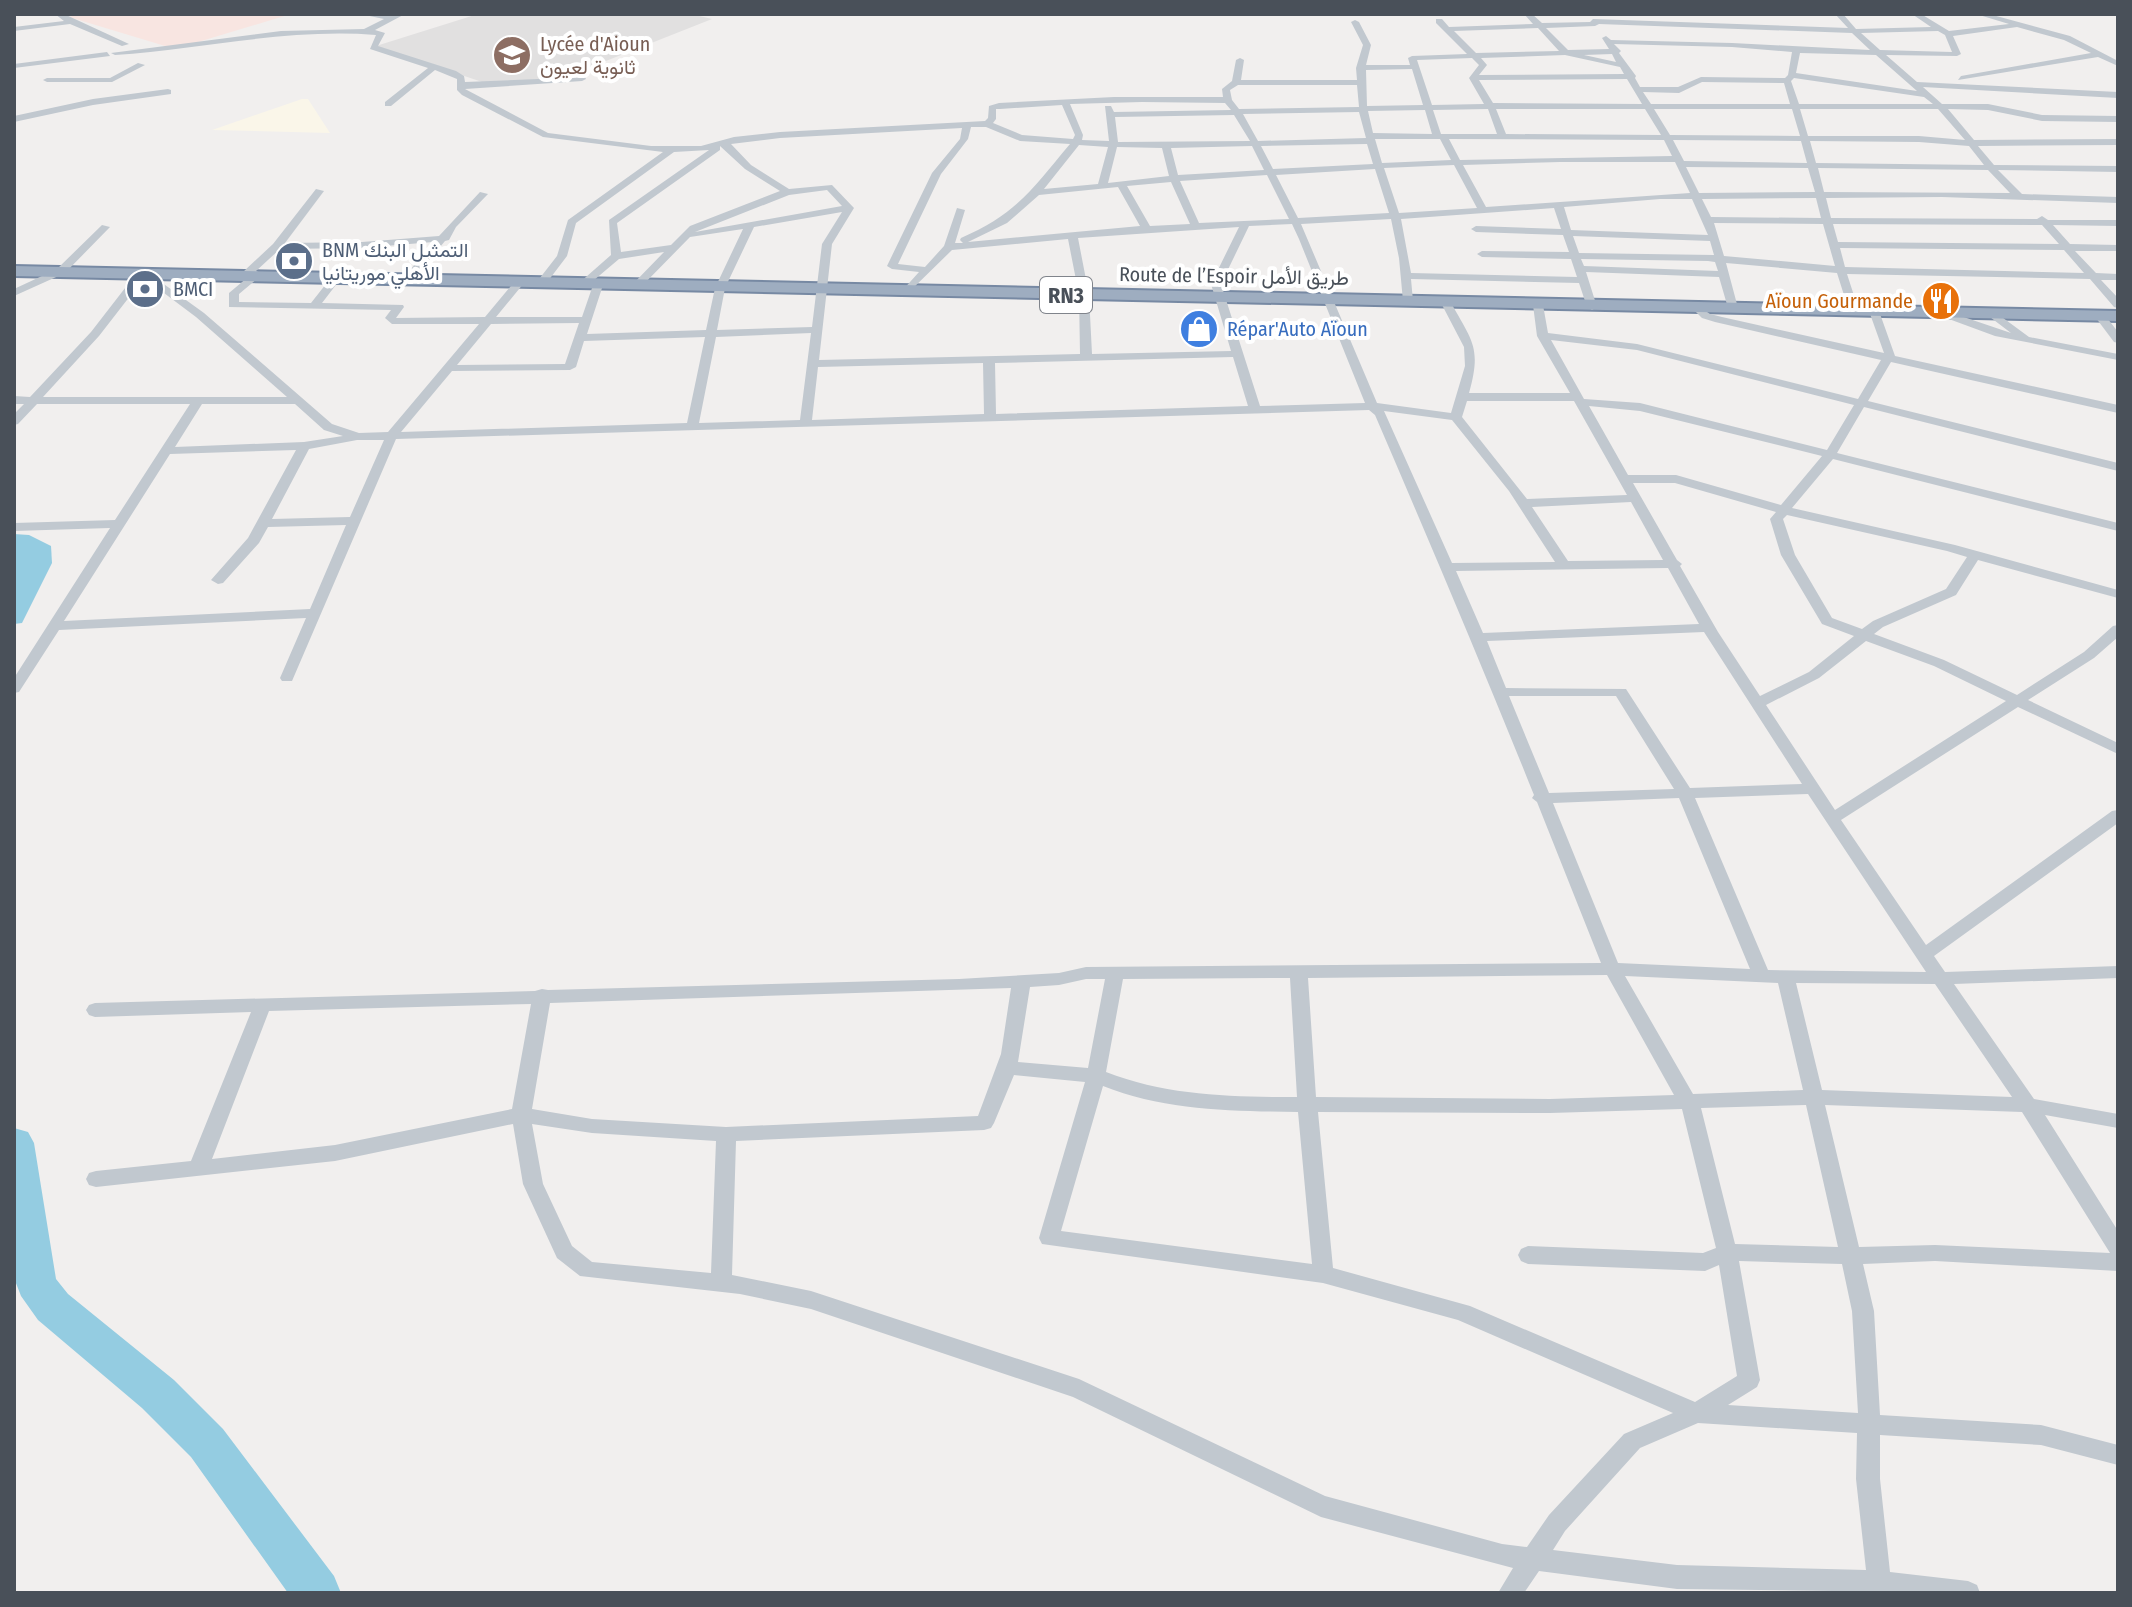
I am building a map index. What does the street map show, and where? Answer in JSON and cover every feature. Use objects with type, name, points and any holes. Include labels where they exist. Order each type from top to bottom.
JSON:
[{"type":"highway","name":"Route de l’Espoir طريق الأمل","points":[[14,271],[2109,316]]},
{"type":"street","points":[[59,14],[67,23]]},
{"type":"street","points":[[364,14],[391,18]]},
{"type":"street","points":[[367,31],[401,14]]},
{"type":"street","points":[[1528,14],[1566,53],[1625,66]]},
{"type":"street","points":[[1839,14],[1853,31],[1940,108],[1990,167],[2045,222],[2118,305]]},
{"type":"street","points":[[1609,42],[1878,54],[1957,54],[1944,31],[1916,14]]},
{"type":"street","points":[[1980,14],[2024,25],[2102,54],[2118,64]]},
{"type":"street","points":[[1768,15],[1794,50],[1790,78],[1814,166],[1818,194],[1854,311]]},
{"type":"street","points":[[1593,20],[1617,51],[1649,105],[1696,196],[1721,259],[1733,308]]},
{"type":"street","points":[[1448,29],[1593,20],[1853,31],[1944,31],[2024,25]]},
{"type":"street","points":[[1439,21],[1483,65],[1473,78]]},
{"type":"street","points":[[1355,22],[1367,45],[1359,83],[1363,109],[1395,215],[1408,301]]},
{"type":"street","points":[[14,29],[67,23],[112,36],[127,44],[165,51]]},
{"type":"street","points":[[14,39],[24,28]]},
{"type":"street","points":[[14,66],[74,56],[165,51],[289,33],[367,31],[382,35],[373,47],[461,78],[461,90],[479,103],[546,135],[671,150],[701,149],[780,135],[987,124],[1020,138],[1166,145],[1441,137],[1666,136],[1971,143],[2118,142]]},
{"type":"street","points":[[112,36],[95,52],[111,54],[126,50],[127,44]]},
{"type":"street","points":[[127,44],[97,48],[74,56],[46,81],[119,78],[141,65]]},
{"type":"street","points":[[1483,210],[1427,108],[1412,58],[1617,51]]},
{"type":"street","points":[[1988,107],[1960,78],[2102,54]]},
{"type":"street","points":[[1236,82],[1240,60]]},
{"type":"street","points":[[388,104],[434,67]]},
{"type":"street","points":[[1360,68],[1414,67]]},
{"type":"street","points":[[1473,78],[1632,76]]},
{"type":"street","points":[[1473,78],[1491,106],[1502,137]]},
{"type":"street","points":[[1639,89],[1679,90],[1701,79],[1790,78],[1924,94]]},
{"type":"street","points":[[461,85],[582,79]]},
{"type":"street","points":[[82,89],[95,80]]},
{"type":"street","points":[[1359,83],[1236,82],[1226,89],[1228,100],[1296,222],[1372,406],[1380,414],[1448,567],[1612,969],[1693,1111],[1727,1252],[1749,1380],[1697,1413],[1632,1441],[1557,1523],[1510,1593]]},
{"type":"street","points":[[1916,84],[2118,95]]},
{"type":"street","points":[[1845,85],[1854,108]]},
{"type":"street","points":[[14,119],[93,102],[168,92]]},
{"type":"street","points":[[987,124],[992,119],[992,108],[999,106],[1066,104],[1104,99],[1228,100]]},
{"type":"street","points":[[1101,188],[1116,144],[1104,99]]},
{"type":"street","points":[[906,292],[949,247],[1008,222],[1038,192],[1079,135],[1066,104]]},
{"type":"street","points":[[1110,115],[1649,105],[1988,107],[2042,118],[2118,119]]},
{"type":"street","points":[[927,270],[892,266],[937,173],[964,139],[967,125]]},
{"type":"street","points":[[725,143],[748,167],[787,192]]},
{"type":"street","points":[[616,256],[612,222],[725,143]]},
{"type":"street","points":[[1166,145],[1174,179],[1196,227]]},
{"type":"street","points":[[541,283],[562,256],[571,222],[671,150]]},
{"type":"street","points":[[1038,192],[1174,179],[1457,162],[2118,169]]},
{"type":"street","points":[[1121,185],[1147,229]]},
{"type":"street","points":[[636,286],[693,228],[787,192],[829,187],[849,208]]},
{"type":"street","points":[[219,330],[233,305],[234,293],[277,246],[319,191]]},
{"type":"street","points":[[407,280],[445,238],[455,218],[483,194]]},
{"type":"street","points":[[949,247],[1147,229],[1696,196],[2004,195],[2022,199],[2118,200]]},
{"type":"street","points":[[1558,204],[1592,307]]},
{"type":"street","points":[[684,236],[849,208]]},
{"type":"street","points":[[806,422],[827,244],[849,208]]},
{"type":"street","points":[[949,247],[960,210]]},
{"type":"street","points":[[1471,211],[1488,278]]},
{"type":"street","points":[[1707,220],[2118,223]]},
{"type":"street","points":[[692,427],[720,288],[750,225]]},
{"type":"street","points":[[1245,225],[1222,266],[1216,284],[1217,297],[1255,409]]},
{"type":"street","points":[[14,293],[61,271],[105,227]]},
{"type":"street","points":[[1476,229],[1566,230],[1714,238]]},
{"type":"street","points":[[1072,235],[1084,295],[1086,357]]},
{"type":"street","points":[[277,246],[362,245],[445,238]]},
{"type":"street","points":[[1833,245],[2118,248]]},
{"type":"street","points":[[447,368],[570,367],[587,320],[590,285],[616,256],[671,248]]},
{"type":"street","points":[[1482,254],[1721,259],[1839,270],[2118,277]]},
{"type":"street","points":[[14,421],[95,334],[145,272],[150,279],[219,330],[328,427],[358,437]]},
{"type":"street","points":[[1406,276],[1488,278],[1581,274],[1724,274]]},
{"type":"street","points":[[315,305],[337,277]]},
{"type":"street","points":[[1466,278],[1469,302]]},
{"type":"street","points":[[287,678],[391,437],[519,283]]},
{"type":"street","points":[[1445,301],[1470,347],[1471,366],[1456,417]]},
{"type":"street","points":[[233,305],[399,307],[390,318],[392,321],[587,320]]},
{"type":"street","points":[[1538,305],[1543,336],[1709,628],[1832,819],[2028,1105],[2118,1248]]},
{"type":"street","points":[[1697,308],[1706,316],[1719,320],[2118,409]]},
{"type":"street","points":[[1874,311],[1888,357],[1830,455],[1776,519],[1779,532],[1816,603],[1827,621],[1862,637],[1939,663],[2118,749]]},
{"type":"street","points":[[1942,313],[1968,325],[2028,341],[2118,357]]},
{"type":"street","points":[[1991,314],[2028,341]]},
{"type":"street","points":[[2109,316],[2118,340]]},
{"type":"street","points":[[580,338],[815,330]]},
{"type":"street","points":[[1543,336],[1637,347],[1859,405],[2118,467]]},
{"type":"street","points":[[812,364],[1238,354]]},
{"type":"street","points":[[989,360],[990,416]]},
{"type":"street","points":[[1460,397],[1579,400],[1640,407],[2118,527]]},
{"type":"street","points":[[14,400],[301,401]]},
{"type":"street","points":[[14,689],[198,401]]},
{"type":"street","points":[[164,451],[304,446],[358,437],[1372,406],[1456,417],[1485,448],[1564,565]]},
{"type":"street","points":[[218,580],[265,523],[304,446]]},
{"type":"street","points":[[1625,479],[1676,479],[1784,510],[1950,548],[1973,557],[2118,594]]},
{"type":"street","points":[[1525,503],[1637,498]]},
{"type":"street","points":[[265,523],[353,521]]},
{"type":"street","points":[[14,527],[119,524]]},
{"type":"street","points":[[1757,703],[1814,675],[1878,624],[1951,592],[1973,557]]},
{"type":"street","points":[[1448,567],[1675,564]]},
{"type":"street","points":[[55,626],[315,613]]},
{"type":"street","points":[[1478,637],[1709,628]]},
{"type":"street","points":[[1832,819],[2089,655],[2118,629]]},
{"type":"street","points":[[1498,692],[1621,692],[1685,793],[1761,975]]},
{"type":"street","points":[[1540,798],[1813,789]]},
{"type":"street","points":[[1924,955],[2118,815]]},
{"type":"street","points":[[95,1010],[1021,981],[1115,973],[1612,969],[1786,977],[1940,978],[2118,972]]},
{"type":"street","points":[[1299,971],[1305,1105],[1314,1156],[1323,1274]]},
{"type":"street","points":[[1115,973],[1096,1076],[1049,1238],[1323,1274],[1462,1312],[1697,1413],[1870,1427],[1908,1425],[2041,1435],[2118,1455]]},
{"type":"street","points":[[1786,977],[1863,1311],[1870,1427],[1868,1479],[1879,1582]]},
{"type":"street","points":[[96,1179],[335,1153],[521,1115],[592,1126],[726,1134],[984,1123],[1000,1093],[1017,1036],[1021,981]]},
{"type":"street","points":[[542,995],[521,1115],[533,1184],[564,1252],[587,1270],[637,1278],[721,1283],[811,1300],[1079,1389],[1321,1506],[1502,1555],[1677,1577],[1812,1587],[1879,1582],[1968,1593]]},
{"type":"street","points":[[198,1168],[263,1004]]},
{"type":"street","points":[[1008,1068],[1096,1076],[1132,1090],[1175,1099],[1305,1105],[1687,1102],[1815,1097],[2028,1105],[2118,1121]]},
{"type":"street","points":[[721,1283],[726,1134]]},
{"type":"street","points":[[1528,1255],[1705,1262],[1727,1252],[1851,1256],[1935,1253],[2118,1262]]},
{"type":"shaded area","points":[[81,14],[291,14],[175,49],[69,17]]},
{"type":"shaded area","name":"Lycée d'Aioun ثانوية لعيون","points":[[478,14],[691,14],[712,19],[563,78],[485,83],[376,46]]},
{"type":"shaded area","points":[[308,99],[330,133],[212,130]]},
{"type":"water","points":[[14,534],[29,535],[51,546],[52,563],[22,623],[14,624]]},
{"type":"waterway","points":[[14,1143],[36,1284],[53,1307],[158,1394],[207,1443],[317,1593]]},
{"type":"place","name":"Lycée d'Aioun ثانوية لعيون","points":[[512,55]]},
{"type":"place","name":"BNM التمثيل البنك الأهلي موريتانيا","points":[[294,261]]},
{"type":"place","name":"BMCI","points":[[145,289]]},
{"type":"place","name":"Aïoun Gourmande","points":[[1941,301]]},
{"type":"place","name":"Répar'Auto Aïoun","points":[[1199,329]]}]
